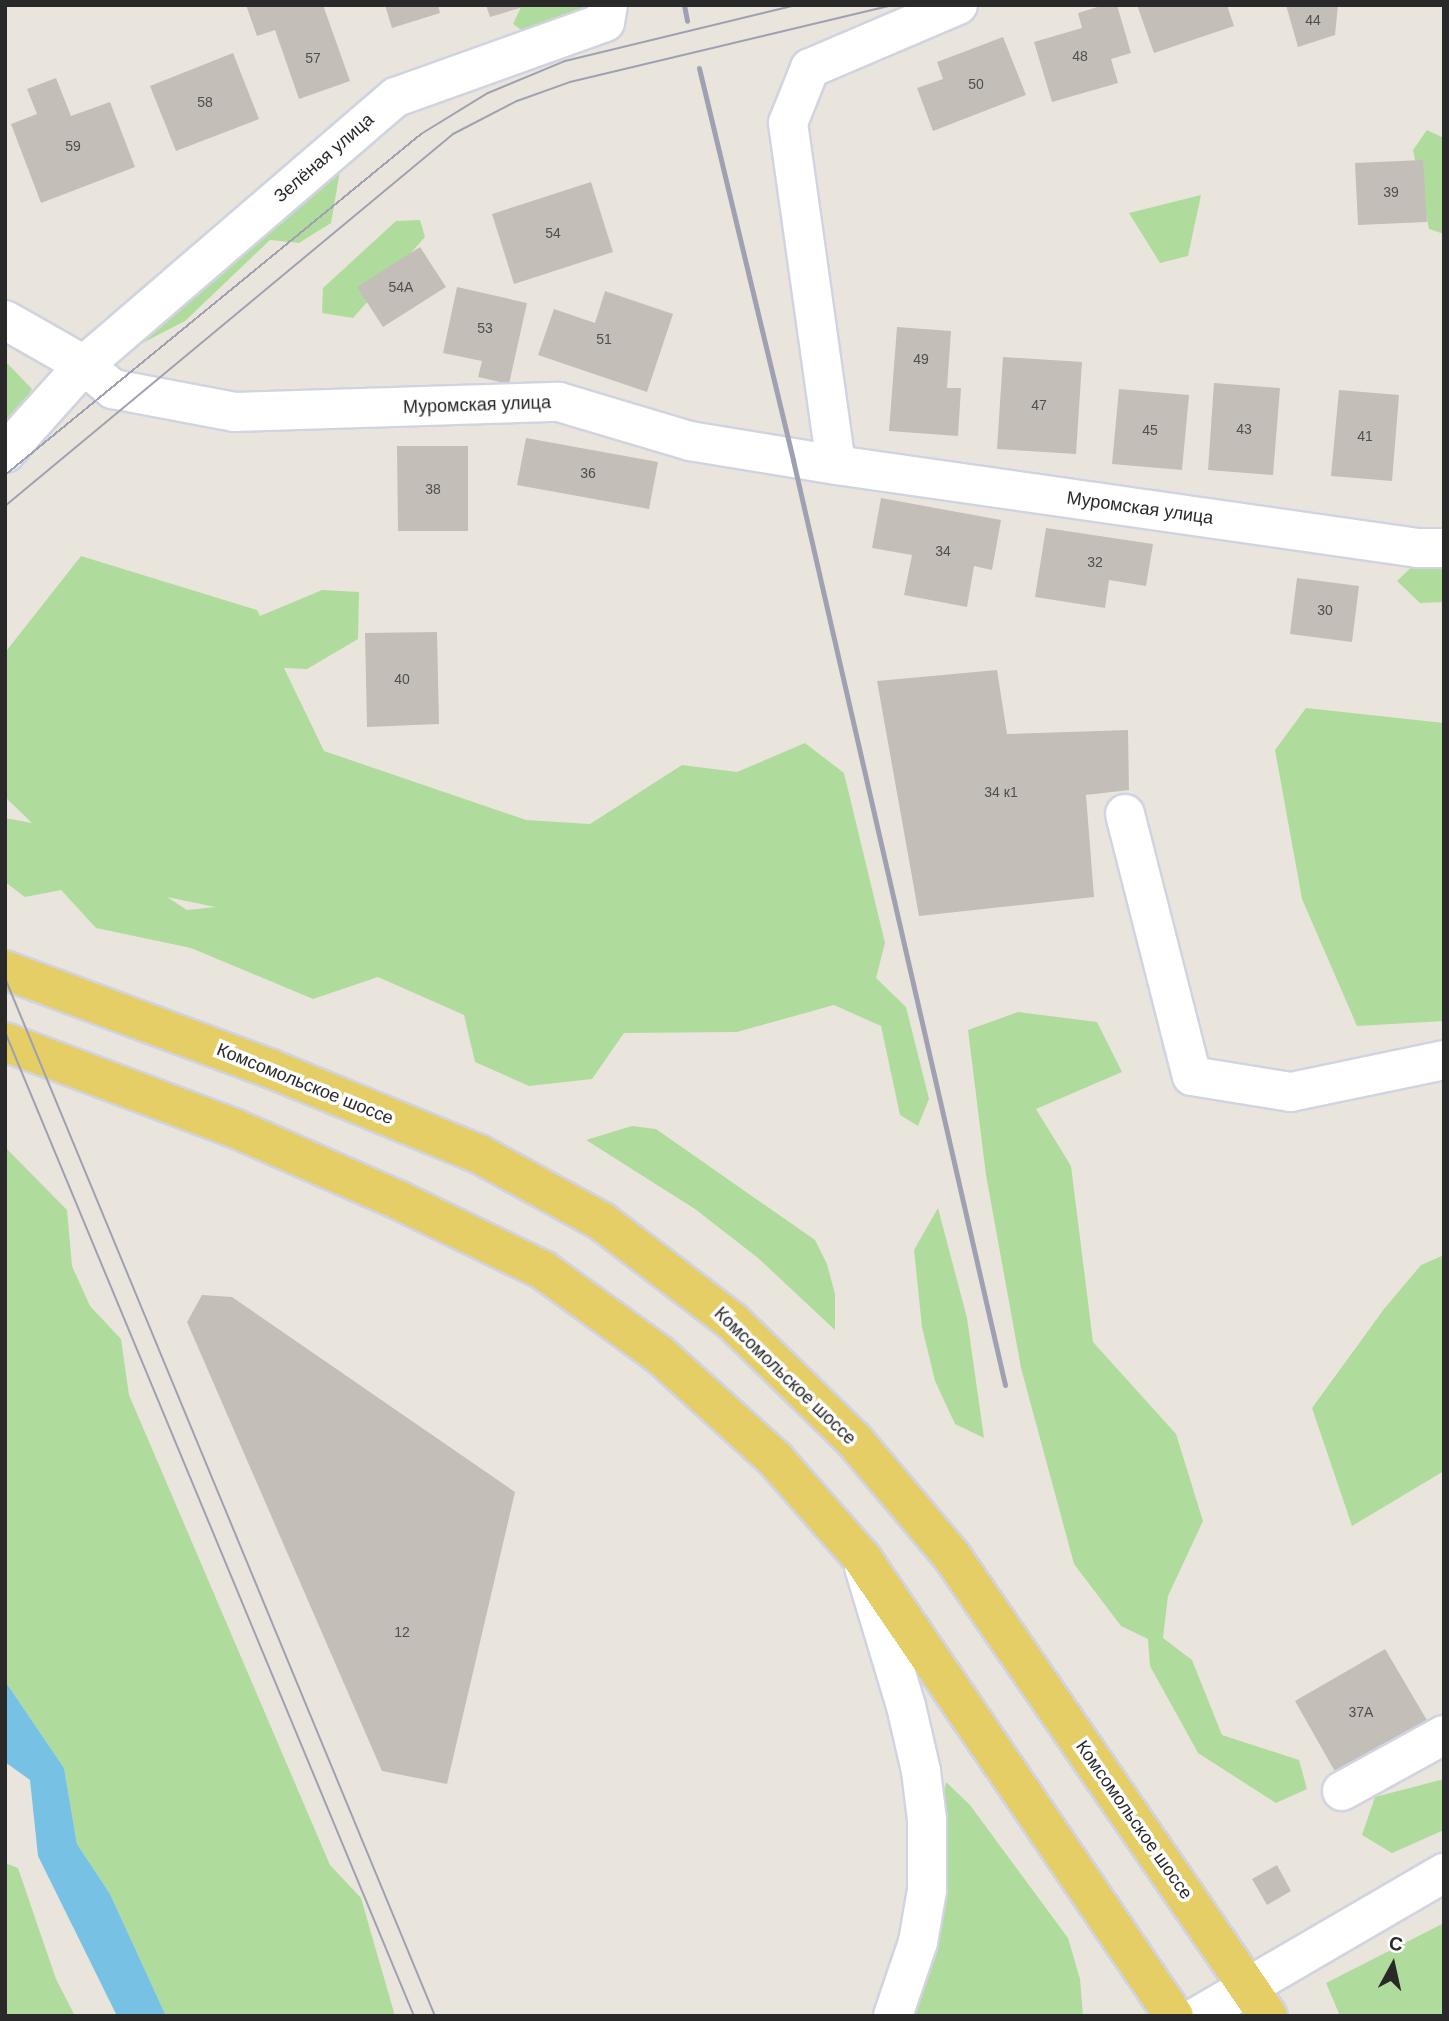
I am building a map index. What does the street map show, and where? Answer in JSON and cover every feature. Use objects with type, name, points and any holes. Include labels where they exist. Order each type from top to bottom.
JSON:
[{"type":"main road","name":"Комсомольское шоссе","points":[[5,970],[269,1068],[479,1154],[601,1221],[732,1321],[854,1440],[951,1555],[1258,2002]]},
{"type":"main road","points":[[5,1042],[234,1128],[400,1201],[543,1270],[670,1363],[775,1459],[862,1558],[1174,2016]]},
{"type":"street","points":[[836,465],[788,123],[810,68],[958,5]]},
{"type":"street","name":"Зелёная улица","points":[[5,453],[84,365],[396,97],[607,13]]},
{"type":"street","points":[[5,320],[84,365]]},
{"type":"street","name":"Муромская улица","points":[[84,365],[114,389],[235,412],[559,402],[690,441],[836,465],[1419,548],[1444,548]]},
{"type":"street","points":[[1125,814],[1192,1076],[1291,1092],[1444,1060]]},
{"type":"street","points":[[862,1558],[906,1706],[921,1771],[928,1820],[927,1890],[918,1942],[893,2016]]},
{"type":"street","points":[[1342,1791],[1444,1735]]},
{"type":"street","points":[[1198,2016],[1258,2002],[1444,1873]]},
{"type":"green space","points":[[522,5],[592,5],[587,19],[534,39],[513,24]]},
{"type":"green space","points":[[1427,130],[1444,138],[1444,234],[1429,229],[1413,150]]},
{"type":"green space","points":[[305,168],[340,171],[331,223],[299,243],[270,240],[185,321],[129,350]]},
{"type":"green space","points":[[1201,195],[1188,256],[1160,263],[1129,213]]},
{"type":"green space","points":[[420,220],[425,237],[353,318],[322,313],[323,288],[396,221]]},
{"type":"green space","points":[[5,361],[32,389],[5,438]]},
{"type":"green space","points":[[81,556],[257,610],[260,616],[322,590],[359,592],[358,639],[307,669],[284,668],[324,751],[526,820],[590,824],[682,765],[737,772],[805,743],[844,773],[885,943],[876,978],[906,1007],[929,1099],[918,1126],[900,1115],[881,1026],[834,1005],[737,1032],[624,1033],[592,1079],[529,1086],[475,1062],[464,1015],[378,977],[313,999],[191,948],[96,928],[61,890],[25,897],[5,882],[5,818],[32,823],[5,797],[7,650]],"holes":[[[167,897],[216,907],[187,910]]]},
{"type":"green space","points":[[1422,557],[1444,557],[1444,602],[1420,603],[1397,581]]},
{"type":"green space","points":[[1306,708],[1444,723],[1444,1021],[1357,1026],[1302,899],[1275,750]]},
{"type":"green space","points":[[1018,1012],[1097,1022],[1122,1072],[1036,1109],[1071,1166],[1093,1342],[1176,1434],[1203,1521],[1168,1596],[1163,1638],[1192,1660],[1222,1735],[1299,1760],[1307,1789],[1276,1803],[1198,1753],[1150,1666],[1148,1639],[1121,1626],[1074,1564],[1021,1368],[986,1175],[968,1030]]},
{"type":"green space","points":[[632,1126],[656,1129],[815,1240],[827,1264],[835,1294],[835,1330],[758,1258],[695,1209],[586,1140]]},
{"type":"green space","points":[[5,1147],[67,1210],[72,1266],[90,1306],[121,1339],[129,1395],[330,1865],[361,1898],[395,2016],[166,2016],[110,1894],[77,1844],[64,1768],[5,1681]]},
{"type":"green space","points":[[938,1208],[967,1318],[984,1438],[955,1424],[935,1381],[922,1327],[914,1250]]},
{"type":"green space","points":[[1444,1255],[1444,1471],[1352,1526],[1312,1408],[1384,1309],[1421,1265]]},
{"type":"green space","points":[[1444,1779],[1444,1830],[1392,1853],[1362,1835],[1375,1797]]},
{"type":"green space","points":[[946,1782],[970,1805],[1068,1938],[1080,1979],[1083,2016],[915,2016],[936,1955],[947,1891],[941,1808]]},
{"type":"green space","points":[[5,1863],[18,1868],[56,1979],[75,2016],[5,2016]]},
{"type":"green space","points":[[1444,1923],[1444,2016],[1340,2016],[1326,1983]]},
{"type":"water","points":[[5,1681],[64,1768],[77,1844],[110,1894],[166,2016],[117,2016],[38,1856],[30,1780],[5,1762]]},
{"type":"building","points":[[246,5],[323,5],[350,81],[299,99],[275,30],[257,36]]},
{"type":"building","points":[[385,5],[438,5],[440,13],[392,28]]},
{"type":"building","points":[[486,5],[526,5],[526,6],[490,17]]},
{"type":"building","points":[[1104,5],[1117,5],[1131,53],[1111,59],[1118,83],[1052,102],[1034,42],[1082,28],[1078,13]]},
{"type":"building","points":[[1137,5],[1227,5],[1234,26],[1154,53]]},
{"type":"building","points":[[1286,5],[1338,5],[1335,35],[1298,47]]},
{"type":"building","points":[[1003,37],[1026,95],[933,131],[917,88],[943,79],[937,62]]},
{"type":"building","points":[[233,53],[259,119],[176,151],[150,86]]},
{"type":"building","points":[[56,78],[71,116],[110,102],[135,167],[41,203],[11,124],[37,114],[27,89]]},
{"type":"building","points":[[1423,160],[1427,222],[1358,225],[1355,163]]},
{"type":"building","points":[[591,182],[613,252],[514,284],[492,214]]},
{"type":"building","points":[[420,247],[446,287],[383,327],[357,287]]},
{"type":"building","points":[[457,287],[527,303],[509,384],[478,377],[482,361],[443,353]]},
{"type":"building","points":[[605,291],[673,314],[647,392],[538,355],[554,309],[595,323]]},
{"type":"building","points":[[897,327],[951,331],[947,388],[961,388],[958,436],[889,431]]},
{"type":"building","points":[[1003,357],[1082,362],[1076,454],[997,449]]},
{"type":"building","points":[[1214,383],[1280,388],[1273,475],[1208,470]]},
{"type":"building","points":[[1119,389],[1189,395],[1182,470],[1112,464]]},
{"type":"building","points":[[1339,390],[1399,395],[1392,481],[1331,476]]},
{"type":"building","points":[[526,438],[658,462],[649,509],[517,485]]},
{"type":"building","points":[[397,446],[468,446],[468,531],[398,531]]},
{"type":"building","points":[[881,498],[1001,520],[992,570],[974,566],[967,607],[904,595],[912,555],[872,548]]},
{"type":"building","points":[[1046,528],[1153,544],[1146,586],[1109,580],[1105,608],[1035,597]]},
{"type":"building","points":[[1297,578],[1359,586],[1352,642],[1290,634]]},
{"type":"building","points":[[437,632],[439,724],[367,727],[365,633]]},
{"type":"building","points":[[997,670],[1007,734],[1128,730],[1129,790],[1086,795],[1094,897],[919,916],[877,681]]},
{"type":"building","points":[[202,1295],[232,1297],[515,1492],[447,1784],[382,1771],[187,1322]]},
{"type":"building","points":[[1385,1649],[1428,1722],[1337,1775],[1295,1701]]},
{"type":"building","points":[[1277,1865],[1291,1891],[1267,1905],[1252,1879]]},
{"type":"tram line","points":[[5,475],[421,134],[488,93],[565,61],[797,5]]},
{"type":"tram line","points":[[5,506],[453,134],[517,101],[570,82],[894,5]]},
{"type":"tram line","points":[[5,978],[435,2016]]},
{"type":"tram line","points":[[5,1032],[414,2016]]},
{"type":"railway","points":[[684,5],[687,21]]},
{"type":"railway","points":[[699,68],[793,460],[1005,1385]]}]
